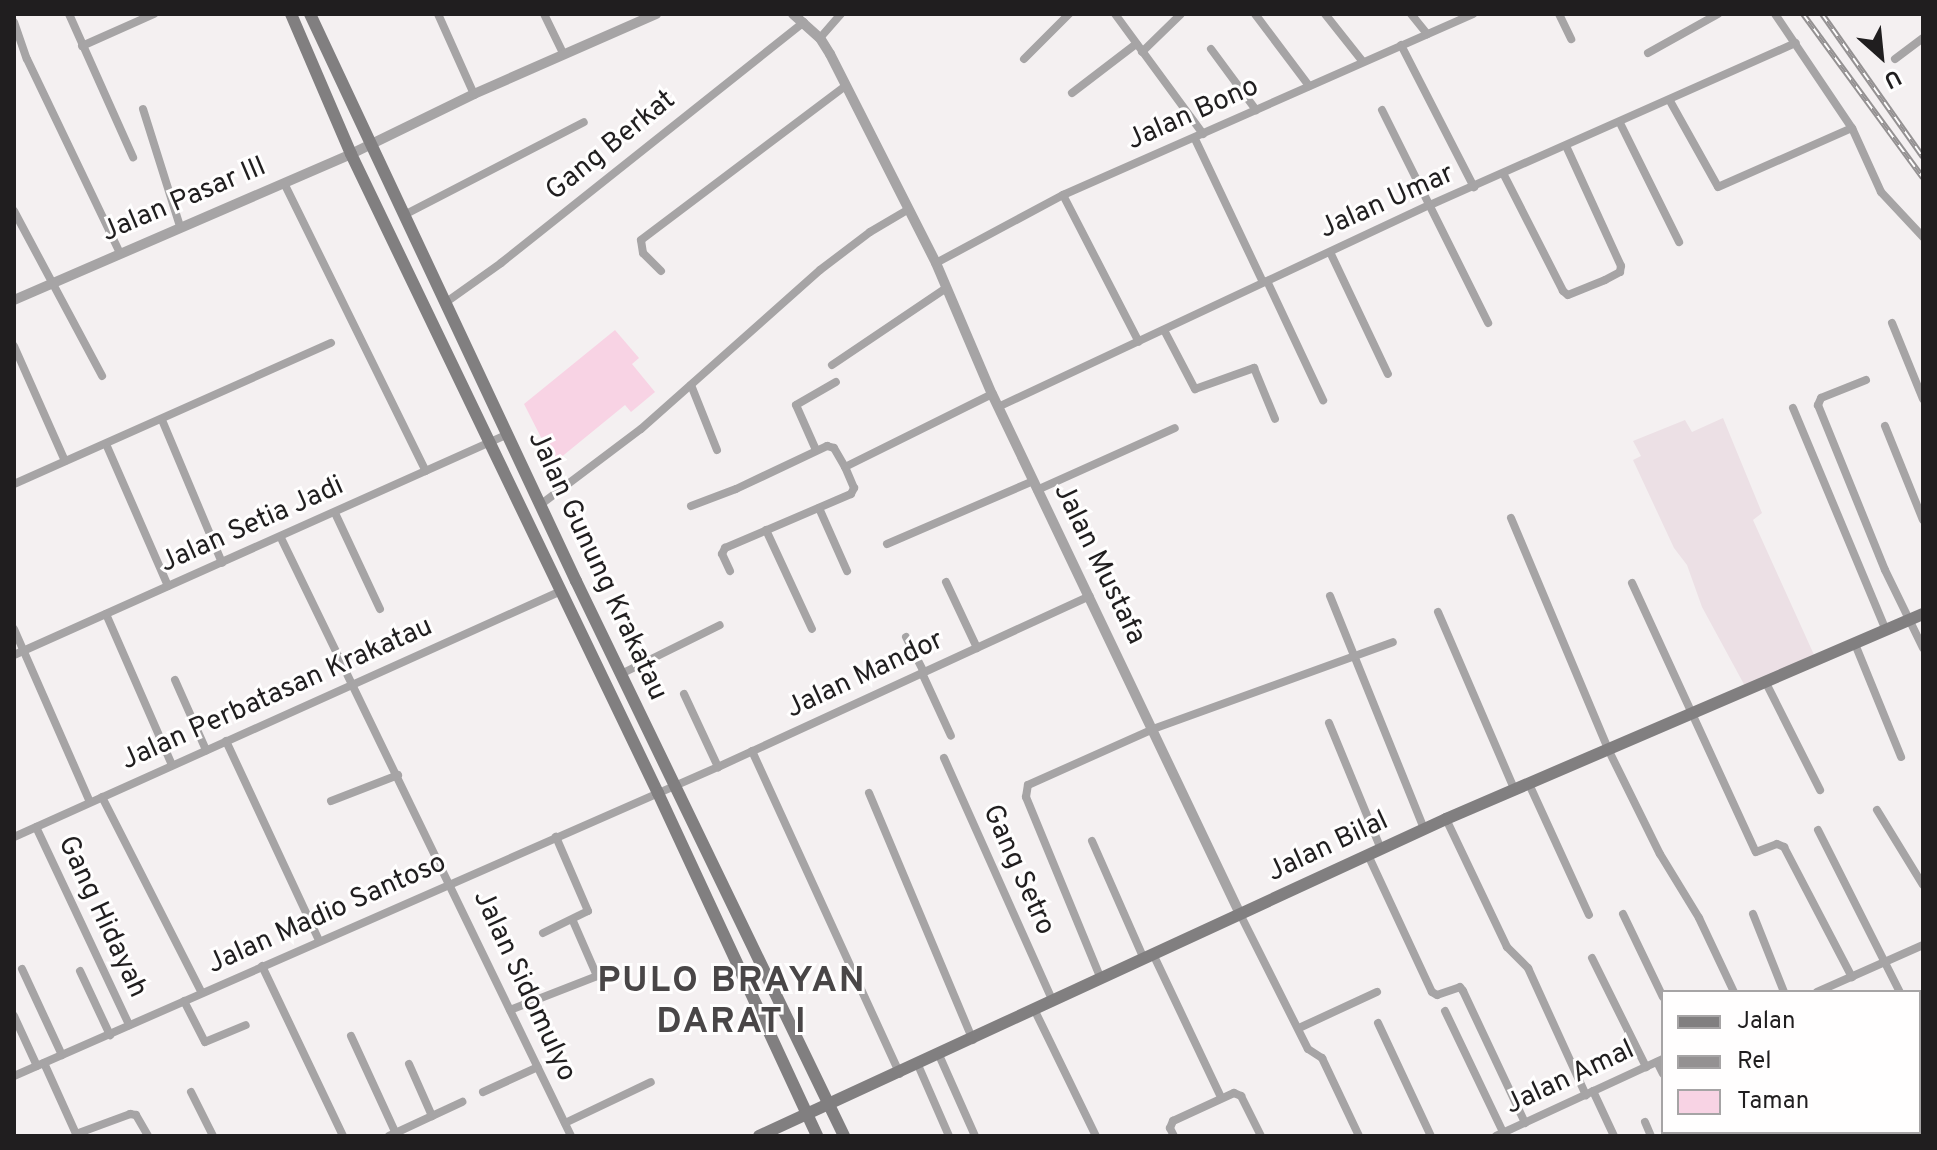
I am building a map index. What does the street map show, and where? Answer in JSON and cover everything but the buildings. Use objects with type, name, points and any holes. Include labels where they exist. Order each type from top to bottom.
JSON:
[{"type":"main road","name":"Jalan Gunung Krakatau","points":[[291,14],[351,154],[658,793],[817,1136]]},
{"type":"main road","name":"Jalan Gunung Krakatau","points":[[310,14],[540,505],[844,1136]]},
{"type":"main road","name":"Jalan Bilal","points":[[759,1136],[900,1074],[1052,1000],[1446,819],[1923,614]]},
{"type":"street","points":[[69,14],[133,157]]},
{"type":"street","points":[[82,46],[154,14]]},
{"type":"street","points":[[438,14],[474,94]]},
{"type":"street","points":[[544,14],[563,53]]},
{"type":"street","name":"Jalan Mustafa","points":[[793,14],[820,38],[909,209],[1035,486],[1240,914],[1308,1049],[1322,1058],[1359,1136]]},
{"type":"street","points":[[820,38],[841,14]]},
{"type":"street","points":[[1024,59],[1069,14]]},
{"type":"street","points":[[1115,14],[1199,137],[1323,400]]},
{"type":"street","points":[[1072,93],[1139,48],[1181,14]]},
{"type":"street","points":[[1255,14],[1309,86]]},
{"type":"street","points":[[1325,14],[1363,62]]},
{"type":"street","points":[[1411,14],[1427,34]]},
{"type":"street","name":"Jalan Bono","points":[[936,263],[1063,195],[1473,14]]},
{"type":"street","points":[[1559,14],[1571,39]]},
{"type":"street","points":[[1690,14],[1697,26]]},
{"type":"street","points":[[1648,53],[1718,14]]},
{"type":"street","points":[[1775,14],[1852,128],[1881,192],[1923,237]]},
{"type":"street","name":"Jalan Pasar III","points":[[14,300],[351,154],[474,94],[650,15]]},
{"type":"street","points":[[14,22],[34,73],[120,253]]},
{"type":"street","name":"Gang Berkat","points":[[445,303],[804,22]]},
{"type":"street","points":[[1895,59],[1923,38]]},
{"type":"street","name":"Jalan Umar","points":[[998,407],[1430,205],[1504,175],[1796,43]]},
{"type":"street","points":[[1401,45],[1474,187]]},
{"type":"street","points":[[1211,49],[1256,110]]},
{"type":"street","points":[[661,271],[643,253],[640,243],[643,237],[844,87]]},
{"type":"street","points":[[1670,101],[1718,187],[1852,128]]},
{"type":"street","points":[[143,109],[180,226]]},
{"type":"street","points":[[1382,110],[1488,323]]},
{"type":"street","points":[[406,214],[584,122]]},
{"type":"street","points":[[1620,123],[1679,242]]},
{"type":"street","points":[[1504,175],[1563,291],[1568,295],[1605,280],[1620,272],[1621,266],[1566,146]]},
{"type":"street","points":[[284,183],[426,471]]},
{"type":"street","points":[[1063,195],[1139,342]]},
{"type":"street","points":[[540,505],[641,429],[820,270],[870,232],[909,209]]},
{"type":"street","points":[[14,211],[102,376]]},
{"type":"street","points":[[1330,252],[1388,374]]},
{"type":"street","points":[[832,365],[946,288]]},
{"type":"street","points":[[1892,323],[1923,399]]},
{"type":"street","points":[[1164,330],[1195,389],[1254,368],[1275,419]]},
{"type":"street","points":[[14,484],[163,422],[331,343]]},
{"type":"street","points":[[14,346],[65,461]]},
{"type":"street","points":[[1866,380],[1821,398],[1818,405],[1923,648]]},
{"type":"street","points":[[816,450],[796,405],[836,382]]},
{"type":"street","points":[[691,385],[717,450]]},
{"type":"street","points":[[845,467],[992,394]]},
{"type":"street","points":[[1793,408],[1886,630]]},
{"type":"street","points":[[163,422],[222,563]]},
{"type":"street","points":[[1885,426],[1923,520]]},
{"type":"street","points":[[887,544],[1175,428]]},
{"type":"street","name":"Jalan Setia Jadi","points":[[14,655],[508,434]]},
{"type":"street","points":[[107,446],[168,586]]},
{"type":"street","points":[[691,506],[736,489],[816,450],[832,446],[845,467],[853,491],[723,549],[730,571]]},
{"type":"street","points":[[819,508],[847,571]]},
{"type":"street","points":[[335,513],[380,609]]},
{"type":"street","points":[[1511,518],[1608,749],[1653,843],[1699,918],[1733,990]]},
{"type":"street","points":[[766,530],[812,629]]},
{"type":"street","name":"Jalan Sidomulyo","points":[[281,538],[451,883],[571,1136]]},
{"type":"street","points":[[946,582],[977,648]]},
{"type":"street","points":[[1632,583],[1756,852],[1777,844],[1784,847],[1852,977]]},
{"type":"street","name":"Jalan Perbatasan Krakatau","points":[[14,837],[559,592]]},
{"type":"street","name":"Jalan Mandor","points":[[658,793],[1089,596]]},
{"type":"street","points":[[1330,596],[1424,829]]},
{"type":"street","points":[[1438,612],[1515,791]]},
{"type":"street","points":[[106,614],[172,765]]},
{"type":"street","points":[[621,674],[720,625]]},
{"type":"street","points":[[14,629],[90,802]]},
{"type":"street","points":[[906,637],[951,736]]},
{"type":"street","points":[[1101,979],[1026,789],[1032,782],[1153,729],[1393,642]]},
{"type":"street","points":[[1855,644],[1901,757]]},
{"type":"street","points":[[175,680],[206,750]]},
{"type":"street","points":[[1766,683],[1820,790]]},
{"type":"street","points":[[684,694],[718,767]]},
{"type":"street","points":[[1329,723],[1381,849]]},
{"type":"street","points":[[226,741],[319,940]]},
{"type":"street","points":[[752,751],[900,1074]]},
{"type":"street","name":"Gang Setro","points":[[944,758],[1052,1000]]},
{"type":"street","points":[[331,801],[398,775]]},
{"type":"street","points":[[1529,784],[1589,915]]},
{"type":"street","name":"Jalan Madio Santoso","points":[[14,1076],[658,793]]},
{"type":"street","points":[[869,793],[973,1040]]},
{"type":"street","points":[[102,797],[202,993]]},
{"type":"street","points":[[1877,810],[1923,885]]},
{"type":"street","points":[[1446,819],[1507,947],[1528,968],[1589,1093],[1614,1136]]},
{"type":"street","name":"Gang Hidayah","points":[[36,827],[129,1025]]},
{"type":"street","points":[[1818,830],[1899,990]]},
{"type":"street","points":[[543,933],[588,911],[556,837]]},
{"type":"street","points":[[1092,841],[1221,1097]]},
{"type":"street","points":[[1368,855],[1432,992],[1437,995],[1460,987],[1463,991],[1525,1123]]},
{"type":"street","points":[[1623,914],[1661,993]]},
{"type":"street","points":[[1753,914],[1783,990]]},
{"type":"street","points":[[510,1010],[597,976],[573,921]]},
{"type":"street","points":[[1823,990],[1923,945]]},
{"type":"street","points":[[1592,958],[1646,1067]]},
{"type":"street","points":[[262,966],[343,1136]]},
{"type":"street","points":[[22,969],[62,1055]]},
{"type":"street","points":[[80,971],[110,1035]]},
{"type":"street","points":[[1299,1028],[1377,992]]},
{"type":"street","points":[[184,1001],[205,1042],[246,1025]]},
{"type":"street","points":[[1034,1009],[1096,1136]]},
{"type":"street","points":[[1445,1011],[1501,1135]]},
{"type":"street","points":[[14,1016],[77,1135],[130,1114],[136,1115],[148,1136]]},
{"type":"street","points":[[1378,1023],[1431,1136]]},
{"type":"street","points":[[351,1036],[394,1135],[462,1102]]},
{"type":"street","points":[[939,1055],[975,1136]]},
{"type":"street","name":"Jalan Amal","points":[[1501,1135],[1660,1060]]},
{"type":"street","points":[[409,1064],[432,1116]]},
{"type":"street","points":[[918,1065],[949,1136]]},
{"type":"street","points":[[483,1092],[538,1067]]},
{"type":"street","points":[[565,1123],[651,1082]]},
{"type":"street","points":[[191,1092],[213,1136]]},
{"type":"street","points":[[1174,1136],[1170,1128],[1173,1121],[1234,1093],[1241,1096],[1261,1136]]},
{"type":"street","points":[[1645,1122],[1651,1136]]},
{"type":"shaded area","points":[[1723,418],[1762,513],[1753,520],[1815,657],[1746,688],[1702,607],[1687,565],[1674,548],[1633,460],[1641,456],[1633,441],[1685,420],[1692,432]]},
{"type":"green space","points":[[615,330],[639,358],[632,364],[655,392],[631,412],[625,405],[554,463],[524,404]]},
{"type":"railway","points":[[1803,14],[1923,178]]},
{"type":"railway","points":[[1822,14],[1923,157]]},
{"type":"district","name":"PULO BRAYAN DARAT I","points":[[732,1002]]}]
